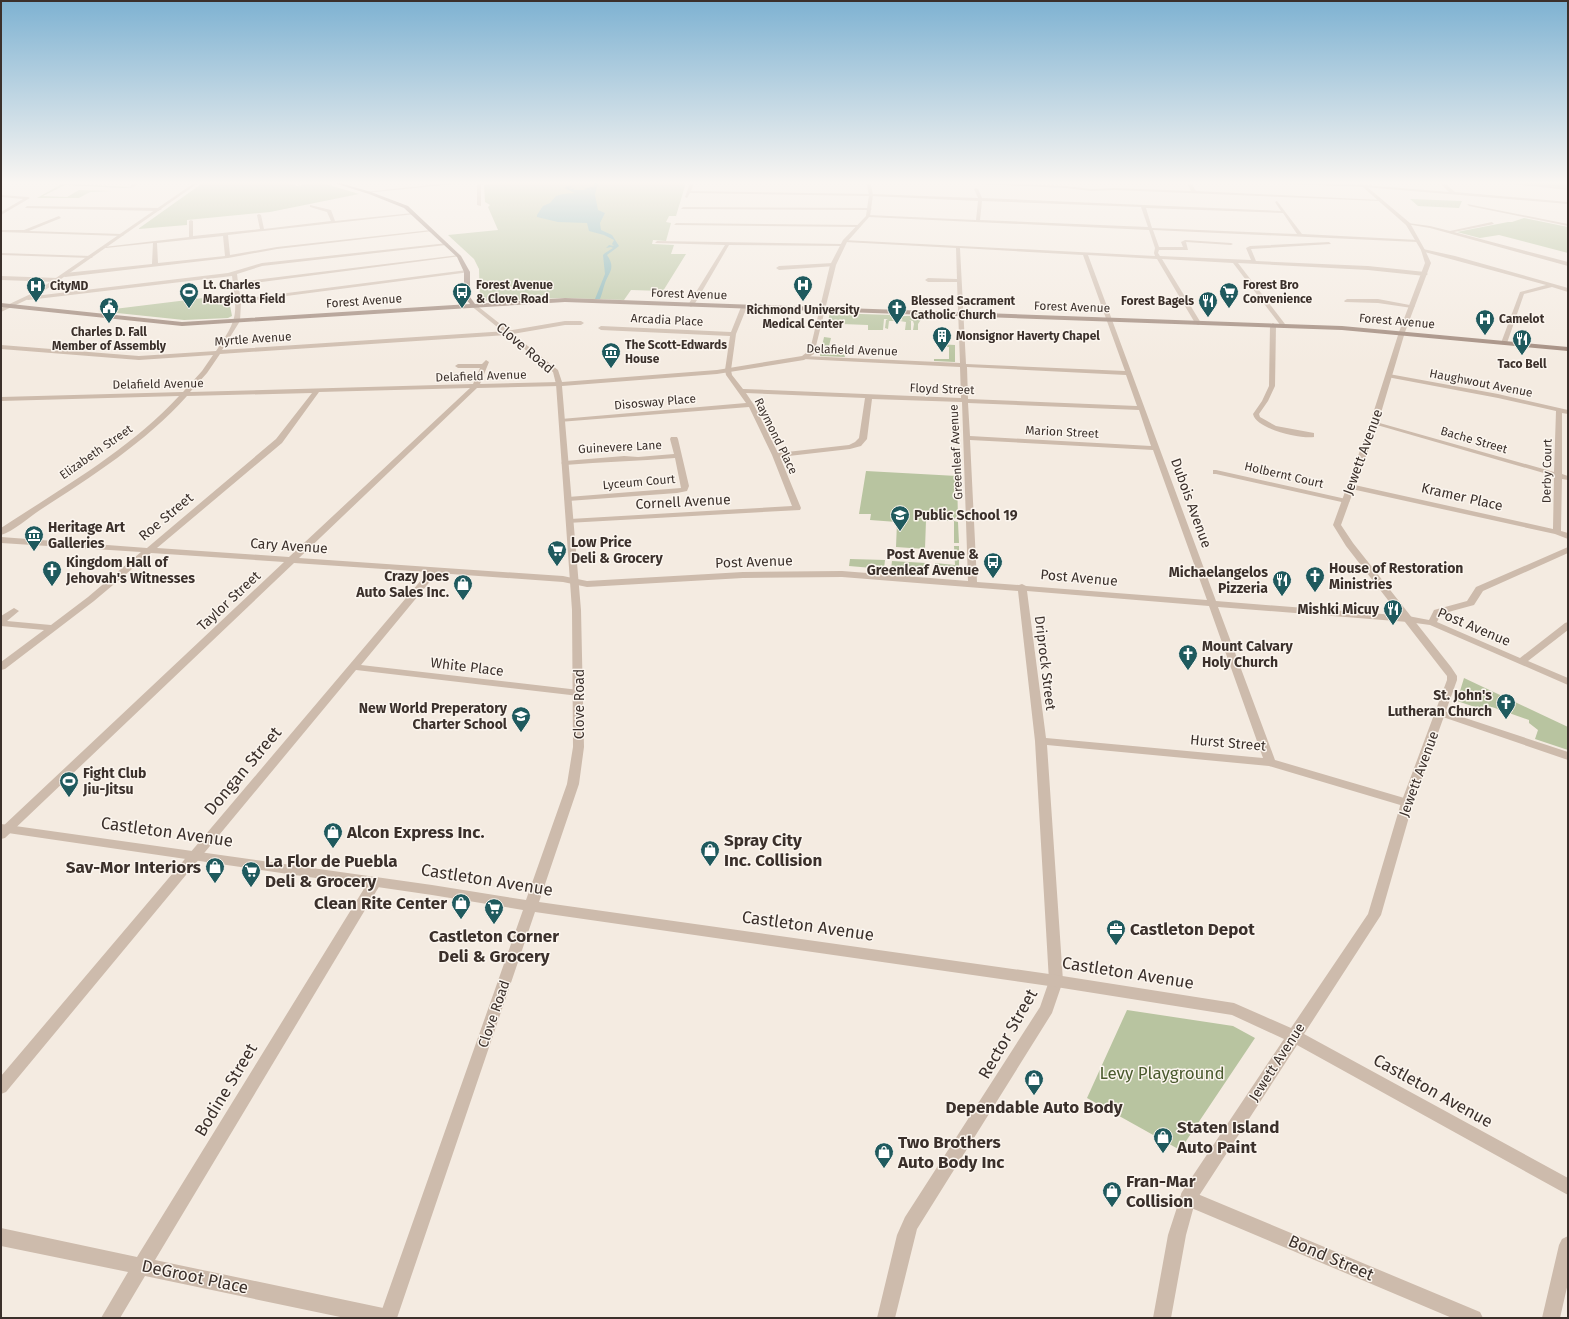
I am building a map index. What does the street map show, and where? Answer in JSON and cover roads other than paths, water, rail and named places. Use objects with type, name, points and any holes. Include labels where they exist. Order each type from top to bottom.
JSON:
[{"type":"main road","points":[[446,244],[459,256],[467,272],[466,297],[473,306]]},
{"type":"main road","name":"Forest Avenue","points":[[1,305],[168,323],[565,300],[961,315],[1283,325],[1402,332],[1568,349]]},
{"type":"street","points":[[1,310],[28,298],[58,280],[112,243]]},
{"type":"street","points":[[106,247],[150,243]]},
{"type":"street","points":[[155,265],[156,243]]},
{"type":"street","points":[[226,243],[228,257]]},
{"type":"street","points":[[66,275],[228,257],[277,248],[326,243]]},
{"type":"street","points":[[696,243],[844,243],[958,247],[1368,268],[1425,274]]},
{"type":"street","points":[[691,305],[728,243]]},
{"type":"street","points":[[804,358],[810,355],[813,350],[833,266],[844,243]]},
{"type":"street","points":[[1155,243],[1157,248],[1156,253],[1198,322]]},
{"type":"street","points":[[1157,248],[1186,249],[1183,243]]},
{"type":"street","points":[[1209,243],[1231,244]]},
{"type":"street","points":[[1254,262],[1248,248],[1250,247],[1331,243]]},
{"type":"street","name":"Jewett Avenue","points":[[1162,1318],[1177,1235],[1188,1198],[1293,1036],[1374,915],[1407,803],[1441,713],[1452,676],[1337,527],[1350,486],[1374,423],[1402,332],[1425,274],[1428,263],[1419,243]]},
{"type":"street","points":[[1490,243],[1568,264]]},
{"type":"street","points":[[28,298],[234,274],[262,265],[446,244]]},
{"type":"street","name":"Greenleaf Avenue","points":[[958,247],[973,584]]},
{"type":"street","points":[[1423,250],[1453,257],[1568,290]]},
{"type":"street","name":"Dubois Avenue","points":[[1085,253],[1270,762]]},
{"type":"street","points":[[1,254],[91,257]]},
{"type":"street","points":[[237,284],[459,256]]},
{"type":"street","points":[[1234,261],[1283,325]]},
{"type":"street","points":[[779,268],[833,266]]},
{"type":"street","points":[[238,301],[467,272]]},
{"type":"street","name":"Elizabeth Street","points":[[1,532],[134,442],[185,395],[219,353],[238,320],[237,284],[234,274]]},
{"type":"street","points":[[1,278],[58,280]]},
{"type":"street","points":[[928,280],[960,281]]},
{"type":"street","points":[[1504,342],[1522,293],[1552,285]]},
{"type":"street","points":[[1347,300],[1378,301],[1412,306]]},
{"type":"street","name":"Clove Road","points":[[388,1318],[576,773],[578,753],[579,658],[575,582],[559,384],[556,371],[473,306]]},
{"type":"street","points":[[728,370],[732,334],[744,307]]},
{"type":"street","name":"Myrtle Avenue","points":[[1,348],[139,358],[507,333],[566,323],[581,323]]},
{"type":"street","points":[[1274,325],[1272,386],[1266,401],[1256,414],[1257,418],[1263,423],[1276,428],[1311,435]]},
{"type":"street","name":"Arcadia Place","points":[[600,328],[732,334]]},
{"type":"street","name":"Delafield Avenue","points":[[1,399],[559,384],[728,370],[804,358],[1129,373]]},
{"type":"street","points":[[458,366],[486,364],[475,387]]},
{"type":"street","name":"Raymond Place","points":[[728,370],[751,405],[776,455],[797,508]]},
{"type":"street","name":"Haughwout Avenue","points":[[1389,376],[1498,396],[1568,412]]},
{"type":"street","name":"Taylor Street","points":[[3,830],[475,387]]},
{"type":"street","name":"Roe Street","points":[[1,667],[91,599],[279,441],[317,391]]},
{"type":"street","name":"Floyd Street","points":[[741,391],[1141,408]]},
{"type":"street","points":[[776,455],[858,444],[863,439],[869,396]]},
{"type":"street","name":"Disosway Place","points":[[561,421],[751,405]]},
{"type":"street","name":"Derby Court","points":[[1557,532],[1559,410]]},
{"type":"street","name":"Bache Street","points":[[1374,423],[1568,478]]},
{"type":"street","name":"Marion Street","points":[[966,438],[1156,448]]},
{"type":"street","name":"Lyceum Court","points":[[568,499],[681,491],[685,486],[674,439]]},
{"type":"street","name":"Guinevere Lane","points":[[565,463],[624,458],[638,460],[677,456]]},
{"type":"street","name":"Holbernt Court","points":[[1216,472],[1346,501]]},
{"type":"street","name":"Kramer Place","points":[[1350,486],[1557,532],[1568,536]]},
{"type":"street","name":"Cornell Avenue","points":[[570,521],[797,508]]},
{"type":"street","name":"Cary Avenue","points":[[1,540],[563,579],[575,582]]},
{"type":"street","points":[[1432,623],[1437,612],[1471,603],[1479,589],[1568,550]]},
{"type":"street","name":"Dongan Street","points":[[1,1087],[435,570]]},
{"type":"street","name":"Post Avenue","points":[[575,582],[587,584],[742,575],[813,574],[872,576],[1212,602],[1408,619],[1432,623],[1568,682]]},
{"type":"street","name":"Driprock Street","points":[[1022,587],[1041,741]]},
{"type":"street","points":[[1,622],[14,611]]},
{"type":"street","points":[[1,622],[53,628]]},
{"type":"street","points":[[1521,662],[1568,625]]},
{"type":"street","name":"White Place","points":[[353,667],[579,694]]},
{"type":"street","points":[[1441,713],[1568,756]]},
{"type":"street","name":"Hurst Street","points":[[1041,741],[1270,762],[1407,803]]},
{"type":"street","name":"Rector Street","points":[[886,1318],[906,1235],[912,1223],[1048,1009],[1056,981],[1041,741]]},
{"type":"street","name":"Castleton Avenue","points":[[3,830],[195,856],[1056,981],[1234,1009],[1293,1036],[1568,1187]]},
{"type":"street","name":"Bodine Street","points":[[110,1318],[375,882]]},
{"type":"street","name":"Bond Street","points":[[1188,1198],[1474,1318]]},
{"type":"street","name":"DeGroot Place","points":[[1,1237],[388,1318]]},
{"type":"street","points":[[1551,1318],[1568,1246]]},
{"type":"water","points":[[617,243],[619,246],[607,255],[610,259],[611,270],[600,299],[595,299],[605,274],[603,255],[613,248],[606,248],[609,245],[614,246],[612,244]]},
{"type":"place","name":"Richmond University Medical Center","points":[[803,302]]},
{"type":"place","name":"CityMD","points":[[36,303]]},
{"type":"place","name":"Lt. Charles Margiotta Field","points":[[189,309]]},
{"type":"place","name":"Forest Avenue & Clove Road","points":[[462,309]]},
{"type":"place","name":"Forest Bro Convenience","points":[[1229,309]]},
{"type":"place","name":"Forest Bagels","points":[[1208,318]]},
{"type":"place","name":"Charles D. Fall Member of Assembly","points":[[109,324]]},
{"type":"place","name":"Blessed Sacrament Catholic Church","points":[[897,325]]},
{"type":"place","name":"Camelot","points":[[1485,336]]},
{"type":"place","name":"Monsignor Haverty Chapel","points":[[942,353]]},
{"type":"place","name":"Taco Bell","points":[[1522,356]]},
{"type":"place","name":"The Scott-Edwards House","points":[[611,369]]},
{"type":"place","name":"Public School 19","points":[[900,532]]},
{"type":"place","name":"Heritage Art Galleries","points":[[34,552]]},
{"type":"place","name":"Low Price Deli & Grocery","points":[[557,567]]},
{"type":"place","name":"Post Avenue & Greenleaf Avenue","points":[[993,579]]},
{"type":"place","name":"Kingdom Hall of Jehovah's Witnesses","points":[[52,587]]},
{"type":"place","name":"House of Restoration Ministries","points":[[1315,593]]},
{"type":"place","name":"Michaelangelos Pizzeria","points":[[1282,597]]},
{"type":"place","name":"Crazy Joes Auto Sales Inc.","points":[[463,601]]},
{"type":"place","name":"Mishki Micuy","points":[[1393,626]]},
{"type":"place","name":"Mount Calvary Holy Church","points":[[1188,671]]},
{"type":"place","name":"St. John's Lutheran Church","points":[[1506,720]]},
{"type":"place","name":"New World Preperatory Charter School","points":[[521,733]]},
{"type":"place","name":"Fight Club Jiu-Jitsu","points":[[69,798]]},
{"type":"place","name":"Alcon Express Inc.","points":[[333,849]]},
{"type":"place","name":"Spray City Inc. Collision","points":[[710,867]]},
{"type":"place","name":"Sav-Mor Interiors","points":[[215,884]]},
{"type":"place","name":"La Flor de Puebla Deli & Grocery","points":[[251,888]]},
{"type":"place","name":"Clean Rite Center","points":[[461,920]]},
{"type":"place","name":"Castleton Corner Deli & Grocery","points":[[494,925]]},
{"type":"place","name":"Castleton Depot","points":[[1116,946]]},
{"type":"place","name":"Dependable Auto Body","points":[[1034,1096]]},
{"type":"place","name":"Staten Island Auto Paint","points":[[1163,1154]]},
{"type":"place","name":"Two Brothers Auto Body Inc","points":[[884,1169]]},
{"type":"place","name":"Fran-Mar Collision","points":[[1112,1208]]},
{"type":"park label","name":"Levy Playground","points":[[1162,1073]]}]
